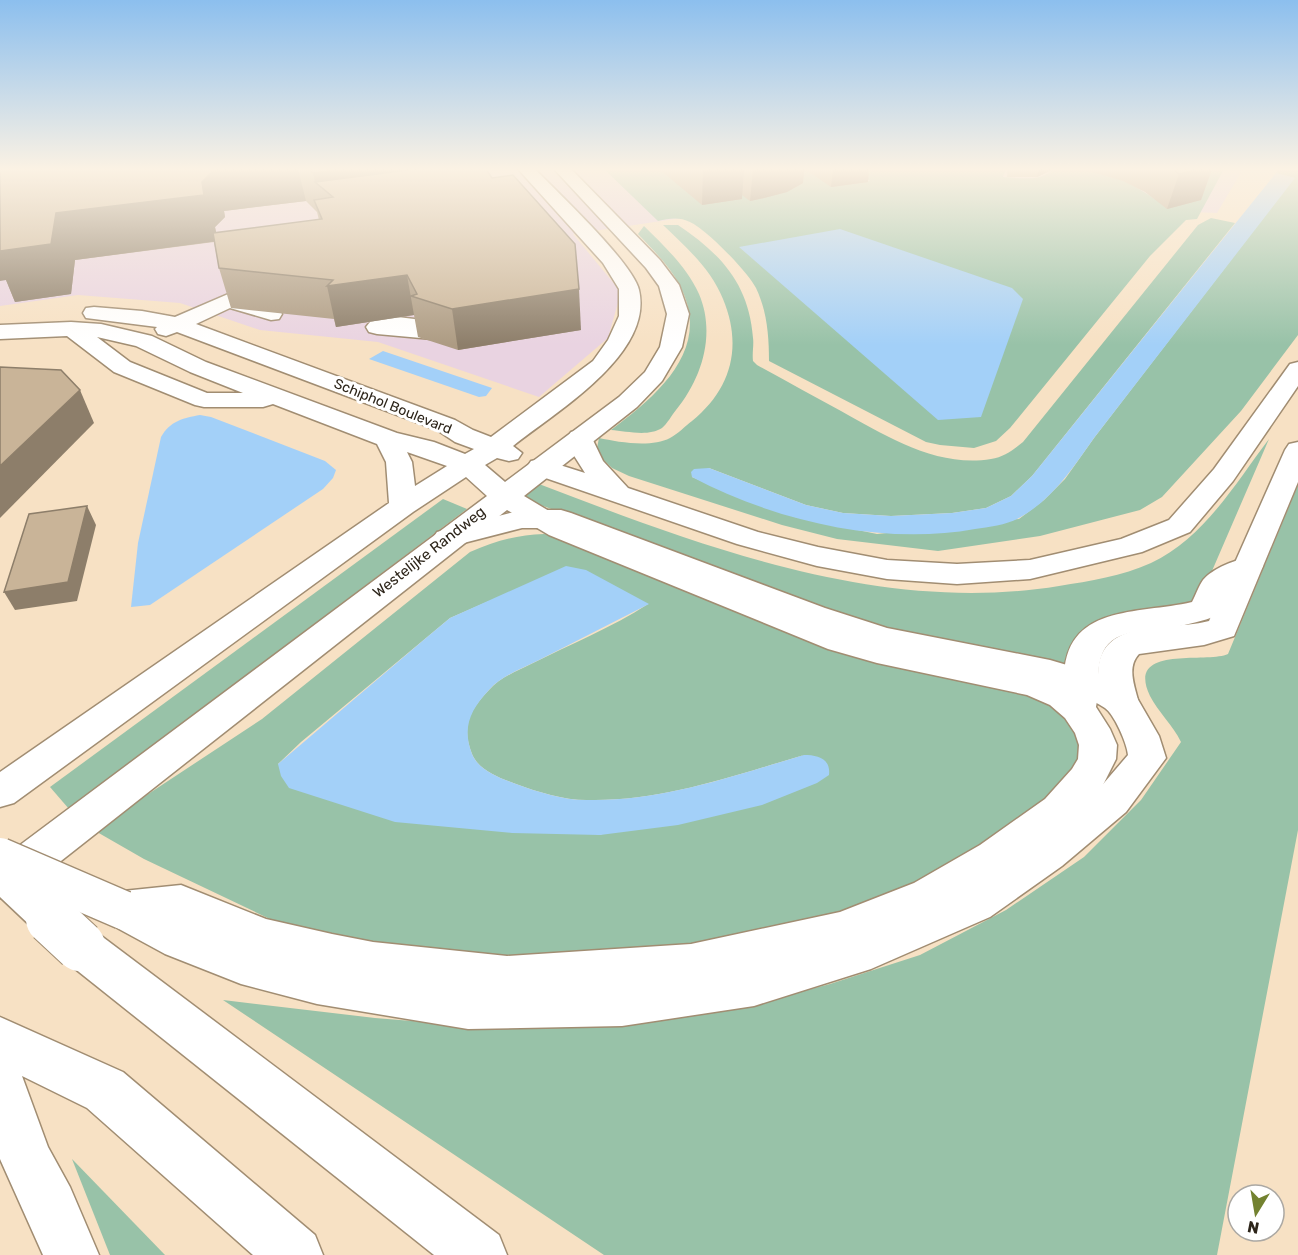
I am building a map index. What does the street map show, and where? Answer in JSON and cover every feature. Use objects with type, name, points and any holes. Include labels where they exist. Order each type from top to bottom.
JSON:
[{"type":"main road","points":[[0,792],[403,506],[495,447],[601,366],[619,341],[630,316],[629,289],[611,260],[580,228]]},
{"type":"main road","name":"Westelijke Randweg","points":[[0,884],[503,495],[628,402],[654,376],[671,347],[678,314],[669,285],[653,264],[618,228]]},
{"type":"main road","points":[[565,240],[588,236]]},
{"type":"main road","points":[[144,341],[176,324],[271,282],[295,279]]},
{"type":"main road","points":[[241,295],[283,309]]},
{"type":"main road","name":"Schiphol Boulevard","points":[[0,315],[66,312],[117,314],[176,324],[446,425],[464,436],[541,467]]},
{"type":"main road","points":[[374,320],[432,332],[482,321]]},
{"type":"main road","points":[[71,329],[122,367],[204,400],[285,400]]},
{"type":"main road","points":[[0,332],[71,329],[101,332],[144,341],[198,367],[388,439],[425,448],[468,465],[503,495],[559,529],[840,641],[1035,684],[1063,696],[1094,697],[1141,736],[1147,758],[1112,801],[1047,854],[975,904],[872,949],[754,984],[622,1004],[468,1007],[317,983],[241,963],[181,940],[123,910],[0,857]]},
{"type":"main road","points":[[468,465],[541,467],[736,536],[787,551],[846,563],[924,574],[1006,572],[1077,561],[1141,542],[1178,527],[1216,487],[1298,369]]},
{"type":"main road","points":[[446,425],[495,424],[534,418]]},
{"type":"main road","points":[[580,438],[585,456],[592,466],[620,495]]},
{"type":"main road","points":[[388,439],[399,462],[403,506]]},
{"type":"main road","points":[[1094,697],[1113,681],[1113,669],[1118,654],[1127,644],[1147,637],[1208,634],[1222,628],[1298,450]]},
{"type":"main road","points":[[448,538],[522,519],[539,518]]},
{"type":"main road","points":[[0,871],[80,946],[478,1255]]},
{"type":"main road","points":[[0,1041],[105,1090],[295,1255]]},
{"type":"main road","points":[[0,1084],[27,1161],[51,1206],[71,1255]]},
{"type":"shaded area","points":[[0,228],[617,228],[573,234],[621,292],[608,338],[539,397],[378,342],[260,330],[180,303],[78,295],[0,306]]},
{"type":"green space","points":[[646,228],[674,257],[694,284],[704,309],[706,340],[704,355],[693,384],[668,422],[656,431],[637,433],[611,430],[646,401],[676,368],[685,349],[690,329],[688,307],[679,284],[665,264],[638,234]]},
{"type":"green space","points":[[666,228],[682,228],[707,247],[730,272],[746,302],[753,338],[753,361],[757,365],[894,440],[932,454],[971,461],[1000,457],[1023,442],[1196,228],[1231,228],[1032,476],[1011,496],[986,508],[952,513],[891,516],[843,513],[806,505],[709,468],[692,477],[748,501],[795,517],[877,534],[1019,519],[1044,500],[1065,479],[1256,228],[1298,228],[1298,335],[1241,411],[1162,497],[1140,510],[1040,536],[938,551],[837,539],[782,525],[629,476],[612,468],[596,453],[599,438],[654,443],[673,436],[705,409],[716,395],[730,366],[732,334],[729,317],[718,288],[697,259]]},
{"type":"green space","points":[[699,228],[1178,228],[1150,256],[1010,428],[996,441],[974,448],[926,442],[769,361],[765,315],[756,288],[745,272]]},
{"type":"green space","points":[[1269,439],[1196,608],[1125,617],[1071,671],[865,627],[522,498],[539,484],[665,531],[794,570],[859,583],[925,591],[992,593],[1094,580],[1151,563],[1170,552],[1203,525]]},
{"type":"green space","points":[[1298,485],[1298,830],[1231,1183],[1226,1183],[1226,1208],[1217,1255],[604,1255],[223,1000],[375,1018],[486,1027],[743,1007],[830,984],[920,955],[1006,910],[1084,857],[1141,800],[1181,742],[1150,696],[1145,680],[1149,669],[1158,662],[1171,659],[1217,657],[1228,654]]},
{"type":"green space","points":[[443,499],[467,509],[69,809],[50,787]]},
{"type":"green space","points":[[544,534],[565,537],[1029,689],[1080,725],[1081,758],[1066,785],[972,860],[858,909],[718,945],[586,960],[462,958],[291,929],[144,859],[97,832],[127,808],[262,719],[470,552],[506,539]],"holes":[[[489,601],[648,604],[606,628],[508,675],[493,686],[476,705],[467,727],[469,744],[475,760],[491,773],[533,790],[569,799],[615,800],[697,786],[804,755],[600,835],[278,764],[301,742],[450,618]]]},
{"type":"green space","points":[[72,1159],[165,1255],[110,1255]]},
{"type":"water","points":[[1232,228],[1257,228],[1070,472],[1052,493],[1019,518],[998,525],[940,533],[866,532],[830,526],[758,506],[692,477],[691,472],[694,469],[709,468],[806,505],[843,513],[891,516],[952,513],[986,508],[1011,496],[1032,476]]},
{"type":"water","points":[[840,229],[1012,288],[1023,299],[981,417],[938,420],[739,247]]},
{"type":"water","points":[[383,351],[492,388],[486,396],[479,397],[369,359]]},
{"type":"water","points":[[200,415],[211,417],[325,461],[336,470],[333,478],[323,489],[150,605],[131,607],[138,543],[161,437],[168,427],[178,421]]},
{"type":"water","points":[[566,566],[586,570],[649,604],[512,673],[494,685],[482,697],[470,720],[468,736],[475,760],[485,769],[503,779],[542,793],[568,799],[586,800],[614,800],[669,792],[724,779],[804,755],[818,757],[825,761],[829,775],[817,783],[762,805],[678,825],[600,835],[512,833],[395,822],[289,788],[281,776],[278,764],[450,618]]},
{"type":"building","points":[[0,228],[54,228],[51,244],[0,251]]},
{"type":"building","points":[[255,228],[560,228],[575,244],[579,289],[452,309],[411,296],[417,294],[407,275],[327,286],[333,280],[219,268],[213,233]]},
{"type":"building","points":[[0,367],[61,370],[80,390],[0,466]]},
{"type":"building","points":[[87,506],[68,582],[4,592],[29,514]]}]
